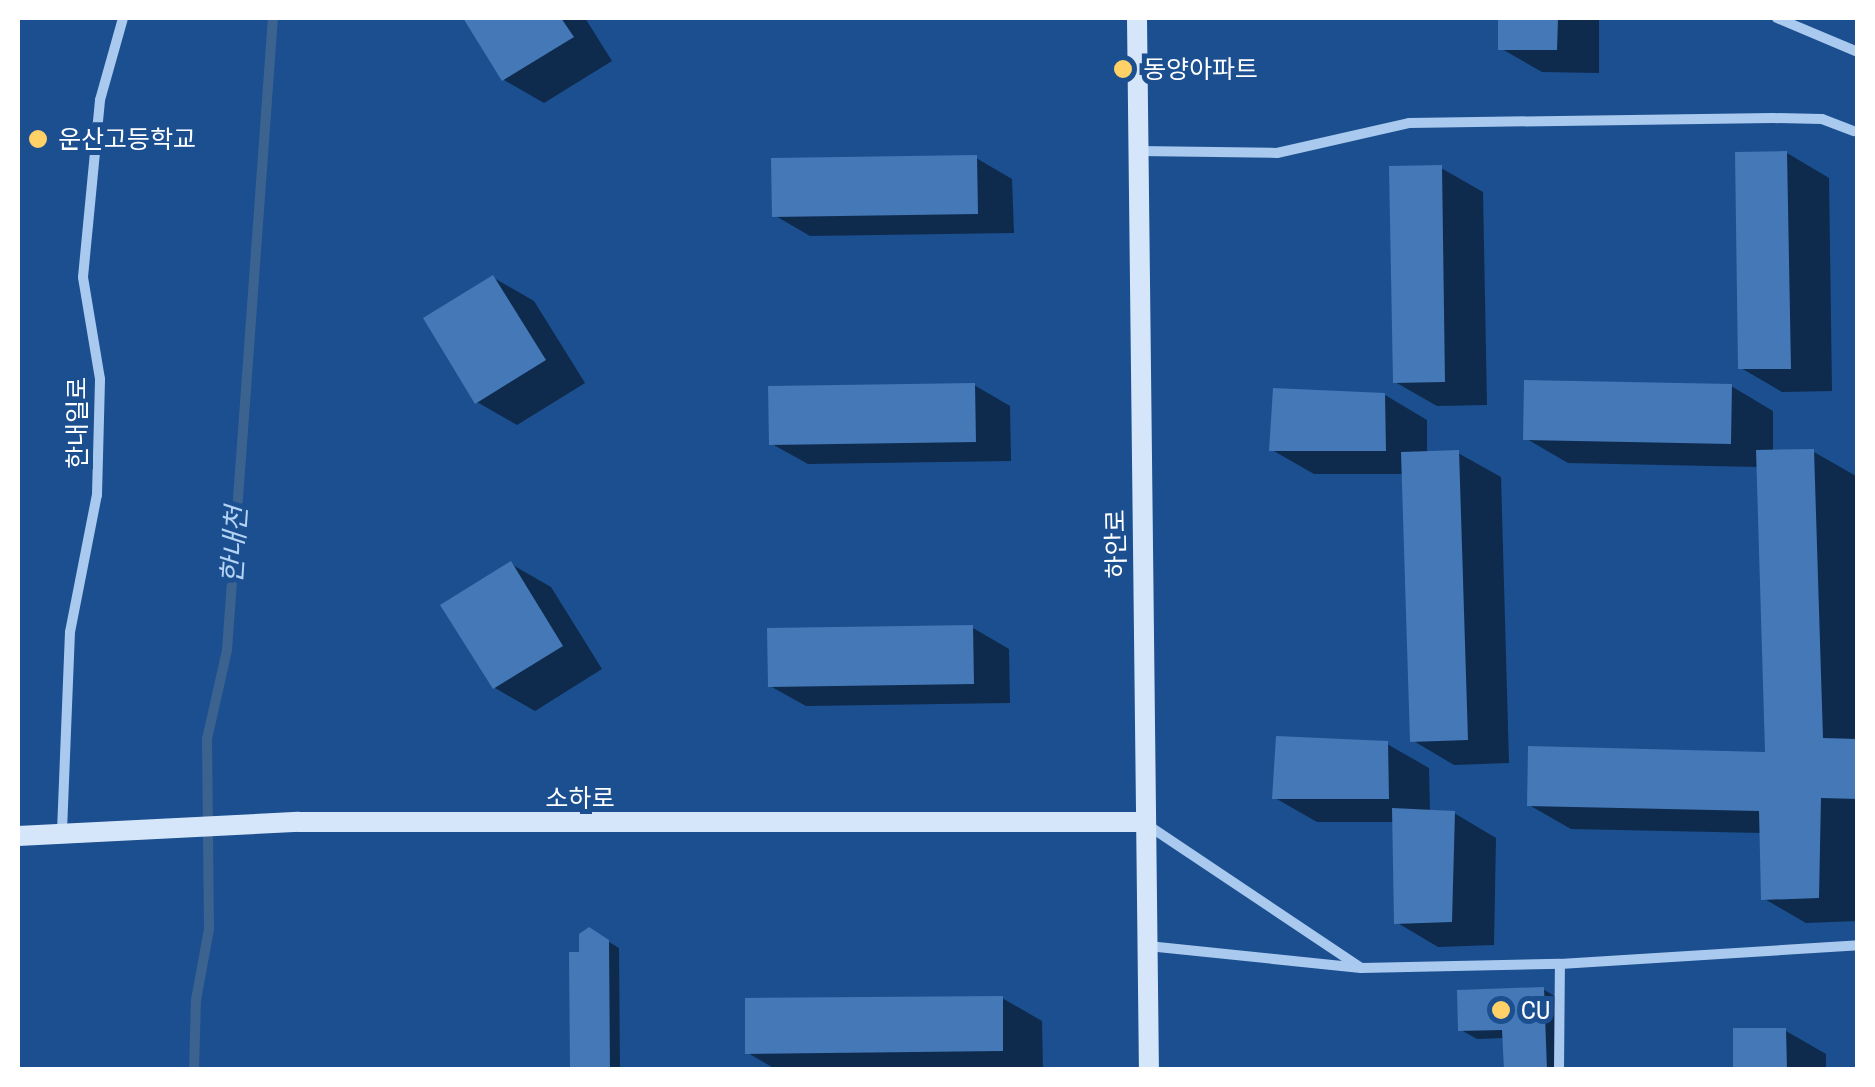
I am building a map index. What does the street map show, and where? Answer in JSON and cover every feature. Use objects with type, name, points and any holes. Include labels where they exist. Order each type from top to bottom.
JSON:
[{"type":"street","name":"한내일로","points":[[62,832],[70,632],[97,495],[100,379],[83,277],[100,100],[123,18]]},
{"type":"street","name":"하안로","points":[[1137,18],[1149,1070]]},
{"type":"street","points":[[1777,18],[1858,52]]},
{"type":"street","points":[[1137,152],[1277,153],[1409,123],[1773,118],[1822,119],[1854,131]]},
{"type":"street","name":"소하로","points":[[18,836],[130,826],[299,822],[1144,822]]},
{"type":"street","points":[[1144,822],[1361,968]]},
{"type":"street","points":[[1146,946],[1361,968],[1560,964],[1858,944]]},
{"type":"street","points":[[1559,1070],[1560,964]]},
{"type":"building","points":[[463,18],[561,18],[574,37],[502,81]]},
{"type":"building","points":[[1498,18],[1558,18],[1557,50],[1498,50]]},
{"type":"building","points":[[1787,151],[1791,369],[1738,369],[1735,152]]},
{"type":"building","points":[[977,155],[978,214],[772,217],[771,158]]},
{"type":"building","points":[[1442,165],[1445,382],[1393,383],[1389,166]]},
{"type":"building","points":[[493,275],[546,360],[475,404],[423,318]]},
{"type":"building","points":[[1524,380],[1732,384],[1731,444],[1523,440]]},
{"type":"building","points":[[975,383],[976,442],[769,445],[768,386]]},
{"type":"building","points":[[1273,388],[1385,393],[1386,451],[1269,451]]},
{"type":"building","points":[[1814,449],[1823,738],[1858,739],[1858,799],[1821,798],[1819,898],[1761,900],[1759,811],[1527,806],[1528,746],[1765,752],[1756,450]]},
{"type":"building","points":[[1459,450],[1468,740],[1410,742],[1401,452]]},
{"type":"building","points":[[511,561],[563,646],[493,689],[440,605]]},
{"type":"building","points":[[973,625],[974,684],[768,687],[767,628]]},
{"type":"building","points":[[1276,736],[1388,741],[1389,799],[1272,799]]},
{"type":"building","points":[[1392,808],[1455,811],[1452,922],[1394,924]]},
{"type":"building","points":[[589,927],[609,940],[610,1070],[570,1070],[569,952],[579,952],[579,934]]},
{"type":"building","name":"CU","points":[[1544,987],[1547,1070],[1504,1070],[1502,1030],[1458,1031],[1457,990]]},
{"type":"building","points":[[1003,996],[1003,1051],[745,1054],[745,998]]},
{"type":"building","points":[[1733,1028],[1786,1028],[1787,1070],[1733,1070]]},
{"type":"waterway","name":"한내천","points":[[194,1070],[196,1000],[209,929],[207,739],[227,650],[273,18]]},
{"type":"place","name":"동양아파트","points":[[1123,69]]},
{"type":"place","name":"운산고등학교","points":[[38,139]]},
{"type":"place","name":"CU","points":[[1501,1010]]}]
